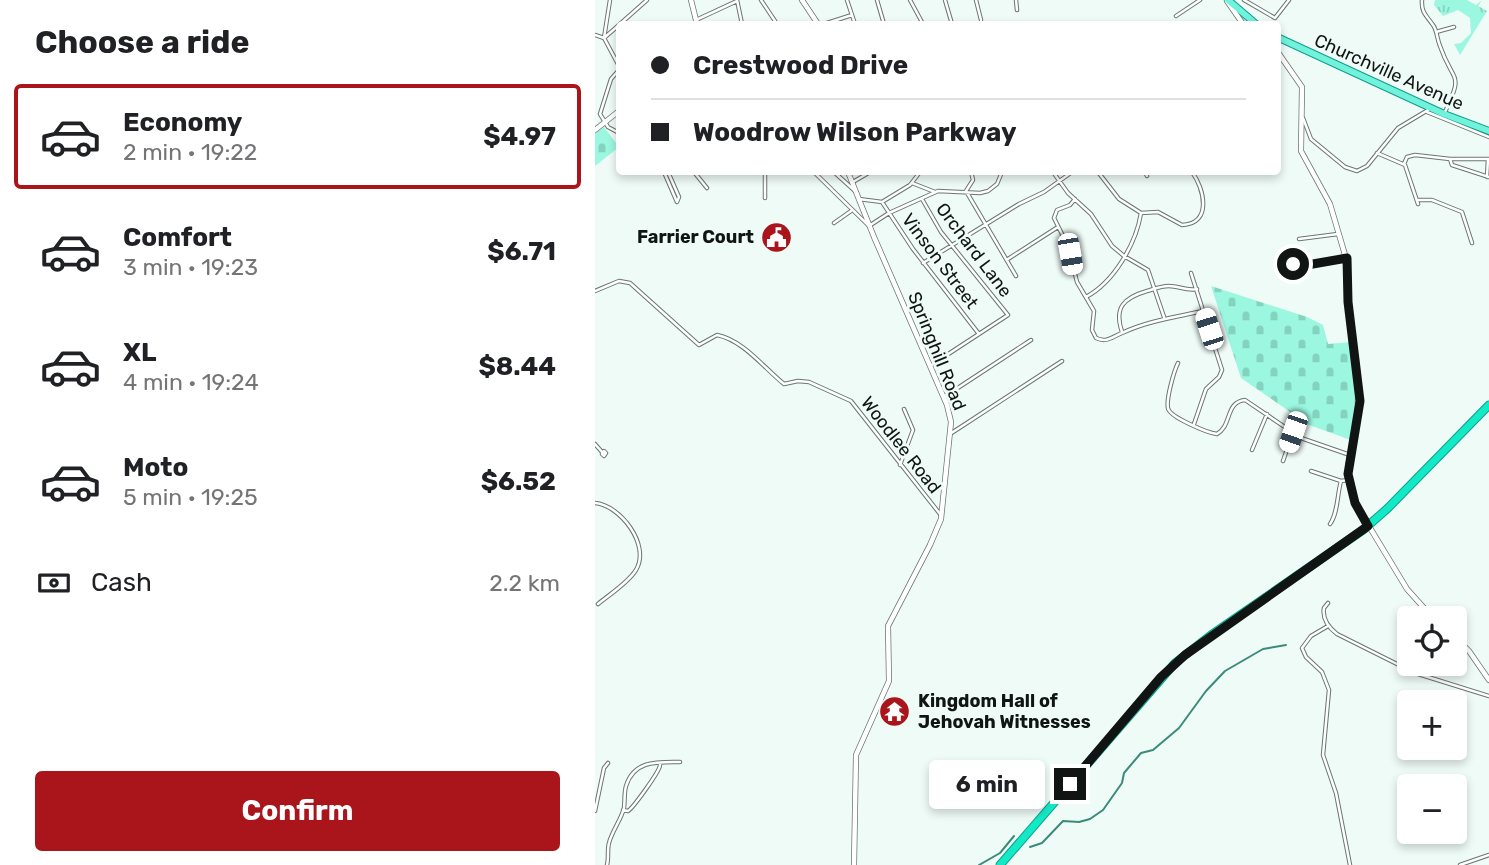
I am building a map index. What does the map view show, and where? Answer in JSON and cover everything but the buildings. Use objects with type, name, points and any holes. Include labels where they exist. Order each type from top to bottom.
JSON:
[{"type":"highway","points":[[1000,865],[1175,663],[1369,525],[1489,405]]},
{"type":"main road","points":[[1227,0],[1237,13],[1251,21]]},
{"type":"main road","name":"Churchville Avenue","points":[[1281,39],[1429,110],[1489,131]]},
{"type":"street","points":[[610,0],[604,38],[616,62]]},
{"type":"street","points":[[624,21],[647,0]]},
{"type":"street","points":[[691,0],[696,21]]},
{"type":"street","points":[[698,21],[737,0],[740,19]]},
{"type":"street","points":[[761,0],[775,21]]},
{"type":"street","points":[[801,0],[816,21]]},
{"type":"street","points":[[847,0],[854,21]]},
{"type":"street","points":[[877,0],[883,21]]},
{"type":"street","points":[[910,0],[922,21]]},
{"type":"street","points":[[944,0],[951,21]]},
{"type":"street","points":[[976,0],[981,20]]},
{"type":"street","points":[[1016,0],[1017,10]]},
{"type":"street","points":[[1176,16],[1200,0]]},
{"type":"street","points":[[1244,0],[1277,18],[1289,0]]},
{"type":"street","points":[[1422,0],[1423,12],[1434,26],[1456,80],[1454,93],[1444,114]]},
{"type":"street","points":[[1237,13],[1241,21]]},
{"type":"street","points":[[833,21],[852,15]]},
{"type":"street","points":[[1436,32],[1454,27]]},
{"type":"street","points":[[604,38],[616,28]]},
{"type":"street","points":[[595,36],[604,38]]},
{"type":"street","points":[[1281,57],[1302,87],[1302,153],[1329,200],[1347,258],[1348,302],[1360,401],[1348,480],[1353,497],[1369,525],[1421,606]]},
{"type":"street","points":[[616,72],[605,94],[600,114],[604,123],[616,131]]},
{"type":"street","points":[[1303,117],[1311,139],[1348,169],[1363,169],[1398,128],[1429,110],[1489,137]]},
{"type":"street","points":[[595,130],[616,113]]},
{"type":"street","points":[[1377,153],[1404,164],[1417,202],[1432,200],[1462,212],[1472,243]]},
{"type":"street","points":[[1404,164],[1411,155],[1489,159],[1488,177],[1452,165],[1450,159]]},
{"type":"street","points":[[667,175],[675,202],[678,202],[679,197],[668,175]]},
{"type":"street","points":[[696,175],[707,188]]},
{"type":"street","points":[[765,175],[765,198]]},
{"type":"street","points":[[817,175],[869,226],[889,213],[936,192]]},
{"type":"street","points":[[837,175],[857,193]]},
{"type":"street","name":"Springhill Road","points":[[850,175],[950,415],[942,515],[888,626],[889,679],[859,745],[855,761],[853,865]]},
{"type":"street","points":[[853,182],[865,175]]},
{"type":"street","points":[[859,199],[882,202],[912,183],[918,175]]},
{"type":"street","points":[[965,191],[973,180],[972,175]]},
{"type":"street","points":[[912,183],[936,192],[980,193],[989,191],[997,184],[1001,175]]},
{"type":"street","points":[[1055,175],[1091,213],[1108,240],[1124,256],[1147,270],[1164,319]]},
{"type":"street","points":[[923,263],[986,223],[1044,192],[1067,175]]},
{"type":"street","points":[[1100,175],[1121,200],[1141,213],[1157,212],[1183,225],[1196,221],[1202,211],[1201,185],[1194,175]]},
{"type":"street","points":[[965,191],[1017,276]]},
{"type":"street","name":"Orchard Lane","points":[[922,199],[940,230],[1008,315],[979,334]]},
{"type":"street","points":[[1075,199],[1055,212],[1054,220],[1068,246],[1075,277],[1094,312],[1092,330],[1096,338],[1106,340],[1164,319],[1203,311]]},
{"type":"street","name":"Vinson Street","points":[[882,202],[923,263],[979,334]]},
{"type":"street","points":[[834,223],[852,210]]},
{"type":"street","points":[[1086,297],[1107,281],[1124,256],[1134,237],[1141,213]]},
{"type":"street","points":[[1008,259],[1058,227]]},
{"type":"street","points":[[1299,239],[1340,233]]},
{"type":"street","points":[[1283,260],[1304,265],[1347,258]]},
{"type":"street","points":[[1191,273],[1222,370],[1219,377],[1207,388],[1194,425]]},
{"type":"street","name":"Woodlee Road","points":[[595,290],[619,281],[630,283],[699,345],[717,335],[721,336],[743,347],[784,384],[809,382],[849,400],[942,515]]},
{"type":"street","points":[[1122,332],[1118,318],[1122,305],[1133,296],[1171,286],[1186,290],[1197,289]]},
{"type":"street","points":[[930,366],[979,334]]},
{"type":"street","points":[[944,397],[1031,340]]},
{"type":"street","points":[[950,434],[1062,361]]},
{"type":"street","points":[[1178,363],[1168,409],[1171,414],[1213,434],[1220,434],[1232,407],[1242,400],[1250,402],[1305,439],[1350,455]]},
{"type":"street","points":[[900,465],[913,430],[904,409]]},
{"type":"street","points":[[1252,450],[1267,414]]},
{"type":"street","points":[[1283,461],[1293,432]]},
{"type":"street","points":[[595,444],[602,452]]},
{"type":"street","points":[[1311,471],[1341,481],[1348,480]]},
{"type":"street","points":[[1330,524],[1337,508],[1341,481]]},
{"type":"street","points":[[595,503],[609,505],[629,525],[638,544],[640,558],[633,574],[598,604]]},
{"type":"street","points":[[1328,603],[1324,606],[1323,613],[1328,626],[1348,639],[1415,673],[1489,696]]},
{"type":"street","points":[[1328,626],[1308,638],[1302,648],[1306,657],[1321,671],[1329,690],[1323,755],[1335,789],[1350,865]]},
{"type":"street","points":[[1467,649],[1489,680]]},
{"type":"street","points":[[607,865],[610,841],[623,810],[626,786],[635,769],[648,763],[680,762]]},
{"type":"street","points":[[595,811],[604,768],[608,763]]},
{"type":"street","points":[[623,810],[628,811],[635,806],[641,793],[659,773],[660,764]]},
{"type":"street","points":[[1460,865],[1489,855]]},
{"type":"green space","points":[[1435,0],[1467,0],[1476,5],[1482,0],[1478,6],[1487,11],[1460,55],[1454,44],[1461,43],[1471,33],[1470,18],[1458,10],[1443,16],[1434,5]]},
{"type":"green space","points":[[604,127],[616,143],[616,149],[595,166],[595,133]]},
{"type":"green space","points":[[1211,286],[1307,317],[1323,325],[1328,344],[1352,342],[1359,398],[1351,440],[1309,425],[1241,378]]},
{"type":"waterway","points":[[1030,847],[1042,843],[1063,821],[1079,822],[1090,819],[1103,810],[1122,783],[1124,773],[1141,753],[1153,750],[1179,728],[1206,691],[1225,671],[1263,649],[1286,645]]},
{"type":"waterway","points":[[979,865],[1000,853],[1014,836]]},
{"type":"place","name":"Farrier Court","points":[[777,237]]},
{"type":"place","name":"Kingdom Hall of Jehovah Witnesses","points":[[895,711]]},
{"type":"route","points":[[1070,784],[1161,677],[1185,655],[1368,526],[1355,503],[1348,474],[1360,401],[1348,302],[1347,258],[1307,265],[1293,264]]}]
